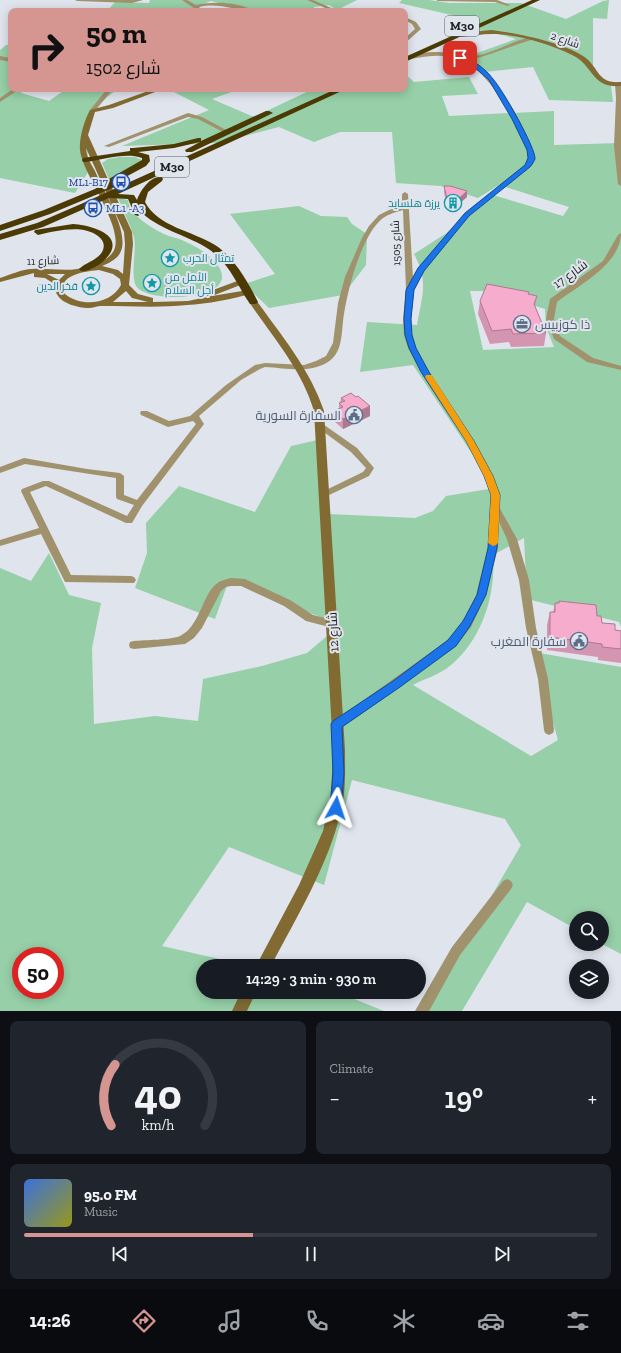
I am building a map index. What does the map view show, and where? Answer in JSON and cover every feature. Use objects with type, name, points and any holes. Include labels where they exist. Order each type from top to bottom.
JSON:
[{"type":"highway","name":"M30","points":[[419,45],[519,0]]},
{"type":"highway","name":"M30","points":[[408,56],[480,27],[537,0]]},
{"type":"highway","points":[[408,54],[412,48]]},
{"type":"highway","name":"M30","points":[[0,228],[48,212],[134,176],[315,92]]},
{"type":"highway","name":"M30","points":[[0,237],[40,225],[106,197],[335,92]]},
{"type":"highway","points":[[89,157],[163,148],[226,133]]},
{"type":"highway","points":[[75,201],[143,164],[147,159],[141,155],[134,154],[89,157]]},
{"type":"highway","points":[[161,172],[162,177],[146,188],[143,192],[141,204],[145,213],[160,223],[196,238],[220,253],[231,267],[237,282]]},
{"type":"highway","points":[[106,197],[131,197],[137,211],[142,217],[165,230],[207,249],[214,255],[248,296]]},
{"type":"highway","points":[[0,242],[54,228],[77,227],[98,232],[106,237],[108,249],[102,259],[83,270]]},
{"type":"street","points":[[77,0],[132,2],[141,0]]},
{"type":"street","points":[[184,0],[195,7],[204,3],[214,2],[239,8]]},
{"type":"street","points":[[309,0],[316,6],[324,8]]},
{"type":"street","points":[[322,0],[333,8]]},
{"type":"street","points":[[438,0],[499,1],[508,5]]},
{"type":"street","points":[[408,20],[414,23],[418,28],[408,38]]},
{"type":"street","name":"شارع 2","points":[[480,27],[491,32]]},
{"type":"street","name":"شارع 2","points":[[461,35],[491,32],[528,39],[578,55],[587,62],[597,78],[608,83],[619,84]]},
{"type":"street","points":[[466,60],[491,53],[528,39]]},
{"type":"street","points":[[337,724],[452,643],[467,624],[482,595],[493,548],[496,509],[495,495],[489,476],[470,441],[425,372],[412,348],[408,335],[407,319],[410,290],[421,270],[467,214],[528,166],[532,158],[530,150],[515,119],[493,83],[481,69],[466,60],[438,54],[408,56]]},
{"type":"street","points":[[619,84],[617,146],[621,184]]},
{"type":"street","points":[[0,100],[12,92]]},
{"type":"street","points":[[100,304],[118,297],[123,291],[126,284],[129,247],[128,232],[83,145],[92,111],[108,92]]},
{"type":"street","points":[[92,111],[111,107],[152,92]]},
{"type":"street","points":[[108,146],[188,115],[200,118],[226,133]]},
{"type":"street","points":[[102,182],[117,230],[119,245],[117,252],[104,263],[83,270],[64,279],[60,284],[59,292],[63,298],[70,302],[79,304],[126,305],[188,303],[248,296]]},
{"type":"street","name":"شارع 1505","points":[[405,194],[410,290]]},
{"type":"street","points":[[195,418],[194,416],[247,372],[264,365],[300,369],[325,360],[333,353],[337,340],[343,298],[366,234],[379,218],[389,212],[406,207]]},
{"type":"street","name":"شارع 17","points":[[621,234],[606,262],[554,301],[550,319],[557,337],[590,360],[621,368]]},
{"type":"street","name":"شارع 11","points":[[0,280],[25,272],[37,270],[109,269],[117,272],[123,277],[132,293],[139,298],[167,300],[206,296],[237,282]]},
{"type":"street","name":"شارع 11","points":[[11,276],[47,276],[60,284]]},
{"type":"street","name":"شارع 12","points":[[248,296],[300,369],[316,398],[320,425],[325,494],[337,724],[338,773],[336,808],[328,836],[318,862],[267,959]]},
{"type":"street","points":[[144,413],[168,424],[195,418]]},
{"type":"street","points":[[131,580],[68,579],[25,492],[46,483],[129,521],[139,504],[200,424],[195,418]]},
{"type":"street","points":[[320,425],[354,450],[370,468],[366,474],[325,494]]},
{"type":"street","points":[[0,470],[24,461],[120,476],[120,497],[139,504]]},
{"type":"street","points":[[496,509],[512,539],[524,580],[531,628],[543,679],[549,730]]},
{"type":"street","points":[[0,543],[44,530]]},
{"type":"street","points":[[134,645],[180,642],[190,635],[198,625],[217,589],[223,584],[231,582],[242,582],[287,603],[310,618],[332,624]]},
{"type":"street","points":[[422,1011],[456,951],[507,885]]},
{"type":"street","points":[[239,1011],[245,999]]},
{"type":"green space","points":[[150,0],[357,0],[341,8],[334,8],[329,5],[314,8],[238,8],[211,1],[197,6],[200,8],[110,8],[115,2],[149,3]]},
{"type":"green space","points":[[402,0],[429,0],[449,3],[521,3],[566,19],[603,1],[609,0],[607,19],[593,18],[593,66],[596,73],[611,85],[613,102],[549,100],[533,67],[484,72],[463,58],[516,39],[493,32],[465,29],[476,25],[456,16],[399,3]]},
{"type":"green space","points":[[8,45],[8,92],[22,92],[21,93],[49,101],[62,92],[114,92],[95,110],[87,129],[88,172],[75,193],[0,178],[0,50]]},
{"type":"green space","points":[[408,77],[414,82],[469,77],[478,94],[442,96],[449,116],[554,111],[554,145],[620,143],[621,140],[621,627],[619,622],[527,599],[524,538],[493,555],[492,585],[485,615],[479,629],[462,654],[447,668],[413,685],[531,756],[558,740],[533,652],[621,667],[621,954],[609,948],[609,911],[569,911],[569,925],[527,902],[462,1011],[425,1011],[521,845],[505,819],[352,780],[324,885],[229,847],[162,946],[219,959],[196,959],[196,999],[354,999],[384,1011],[0,1011],[0,568],[31,581],[49,553],[69,595],[101,603],[92,648],[94,724],[155,716],[198,721],[203,679],[262,666],[307,653],[327,636],[330,621],[229,580],[215,619],[135,588],[147,553],[146,523],[179,486],[255,512],[291,446],[322,439],[329,514],[415,518],[433,511],[446,496],[495,488],[413,365],[360,372],[367,322],[417,325],[423,281],[419,264],[414,254],[445,234],[493,195],[563,216],[569,207],[499,185],[478,198],[441,186],[396,183],[392,132],[340,132],[314,142],[279,127],[217,143],[122,146],[209,110],[174,92],[232,92],[212,99],[254,117],[307,92],[408,92]],"holes":[[[470,291],[487,291],[545,309],[546,327],[554,347],[483,350]]]},
{"type":"green space","points":[[135,157],[142,160],[132,168],[109,179],[102,163],[108,159]]},
{"type":"green space","points":[[118,198],[128,200],[132,211],[148,225],[164,234],[191,244],[210,257],[221,271],[220,282],[211,290],[196,295],[177,297],[159,296],[145,292],[136,286],[134,281],[134,237]]},
{"type":"green space","points":[[299,206],[321,216],[347,217],[352,224],[367,234],[366,265],[343,295],[269,308],[244,284],[275,274],[230,214]]},
{"type":"building","points":[[444,186],[450,186],[467,191],[454,203],[448,203]]},
{"type":"building","points":[[487,284],[529,292],[528,294],[537,296],[534,304],[546,333],[513,334],[511,329],[492,331],[480,301]]},
{"type":"building","points":[[351,393],[356,397],[358,396],[370,406],[343,419],[334,411],[343,407],[339,403],[345,401],[341,398]]},
{"type":"building","points":[[559,601],[596,605],[597,616],[601,616],[602,623],[615,624],[615,630],[621,631],[621,649],[602,647],[602,644],[550,637],[550,612],[555,612],[555,603],[559,603]]},
{"type":"slow traffic","points":[[429,377],[470,441],[489,476],[495,495],[496,509],[493,543]]},
{"type":"place","name":"ML1-B17","points":[[121,182]]},
{"type":"place","name":"يرزة هلسايد","points":[[453,203]]},
{"type":"place","name":"ML1 -A3","points":[[93,208]]},
{"type":"place","name":"تمثال الحرب","points":[[170,258]]},
{"type":"place","name":"الأمل من أجل السلام","points":[[152,283]]},
{"type":"place","name":"فخر الدين","points":[[91,286]]},
{"type":"place","name":"ذا كوزبيس","points":[[522,324]]},
{"type":"place","name":"السفارة السورية","points":[[354,415]]},
{"type":"place","name":"سفارة المغرب","points":[[579,641]]},
{"type":"route","points":[[336,808],[338,773],[337,724],[396,684],[452,643],[467,624],[482,595],[493,548],[496,509],[495,495],[489,476],[470,441],[425,372],[412,348],[408,335],[407,319],[410,290],[421,270],[467,214],[528,166],[532,158],[530,150],[515,119],[491,79],[486,73],[475,65],[460,58]]}]
